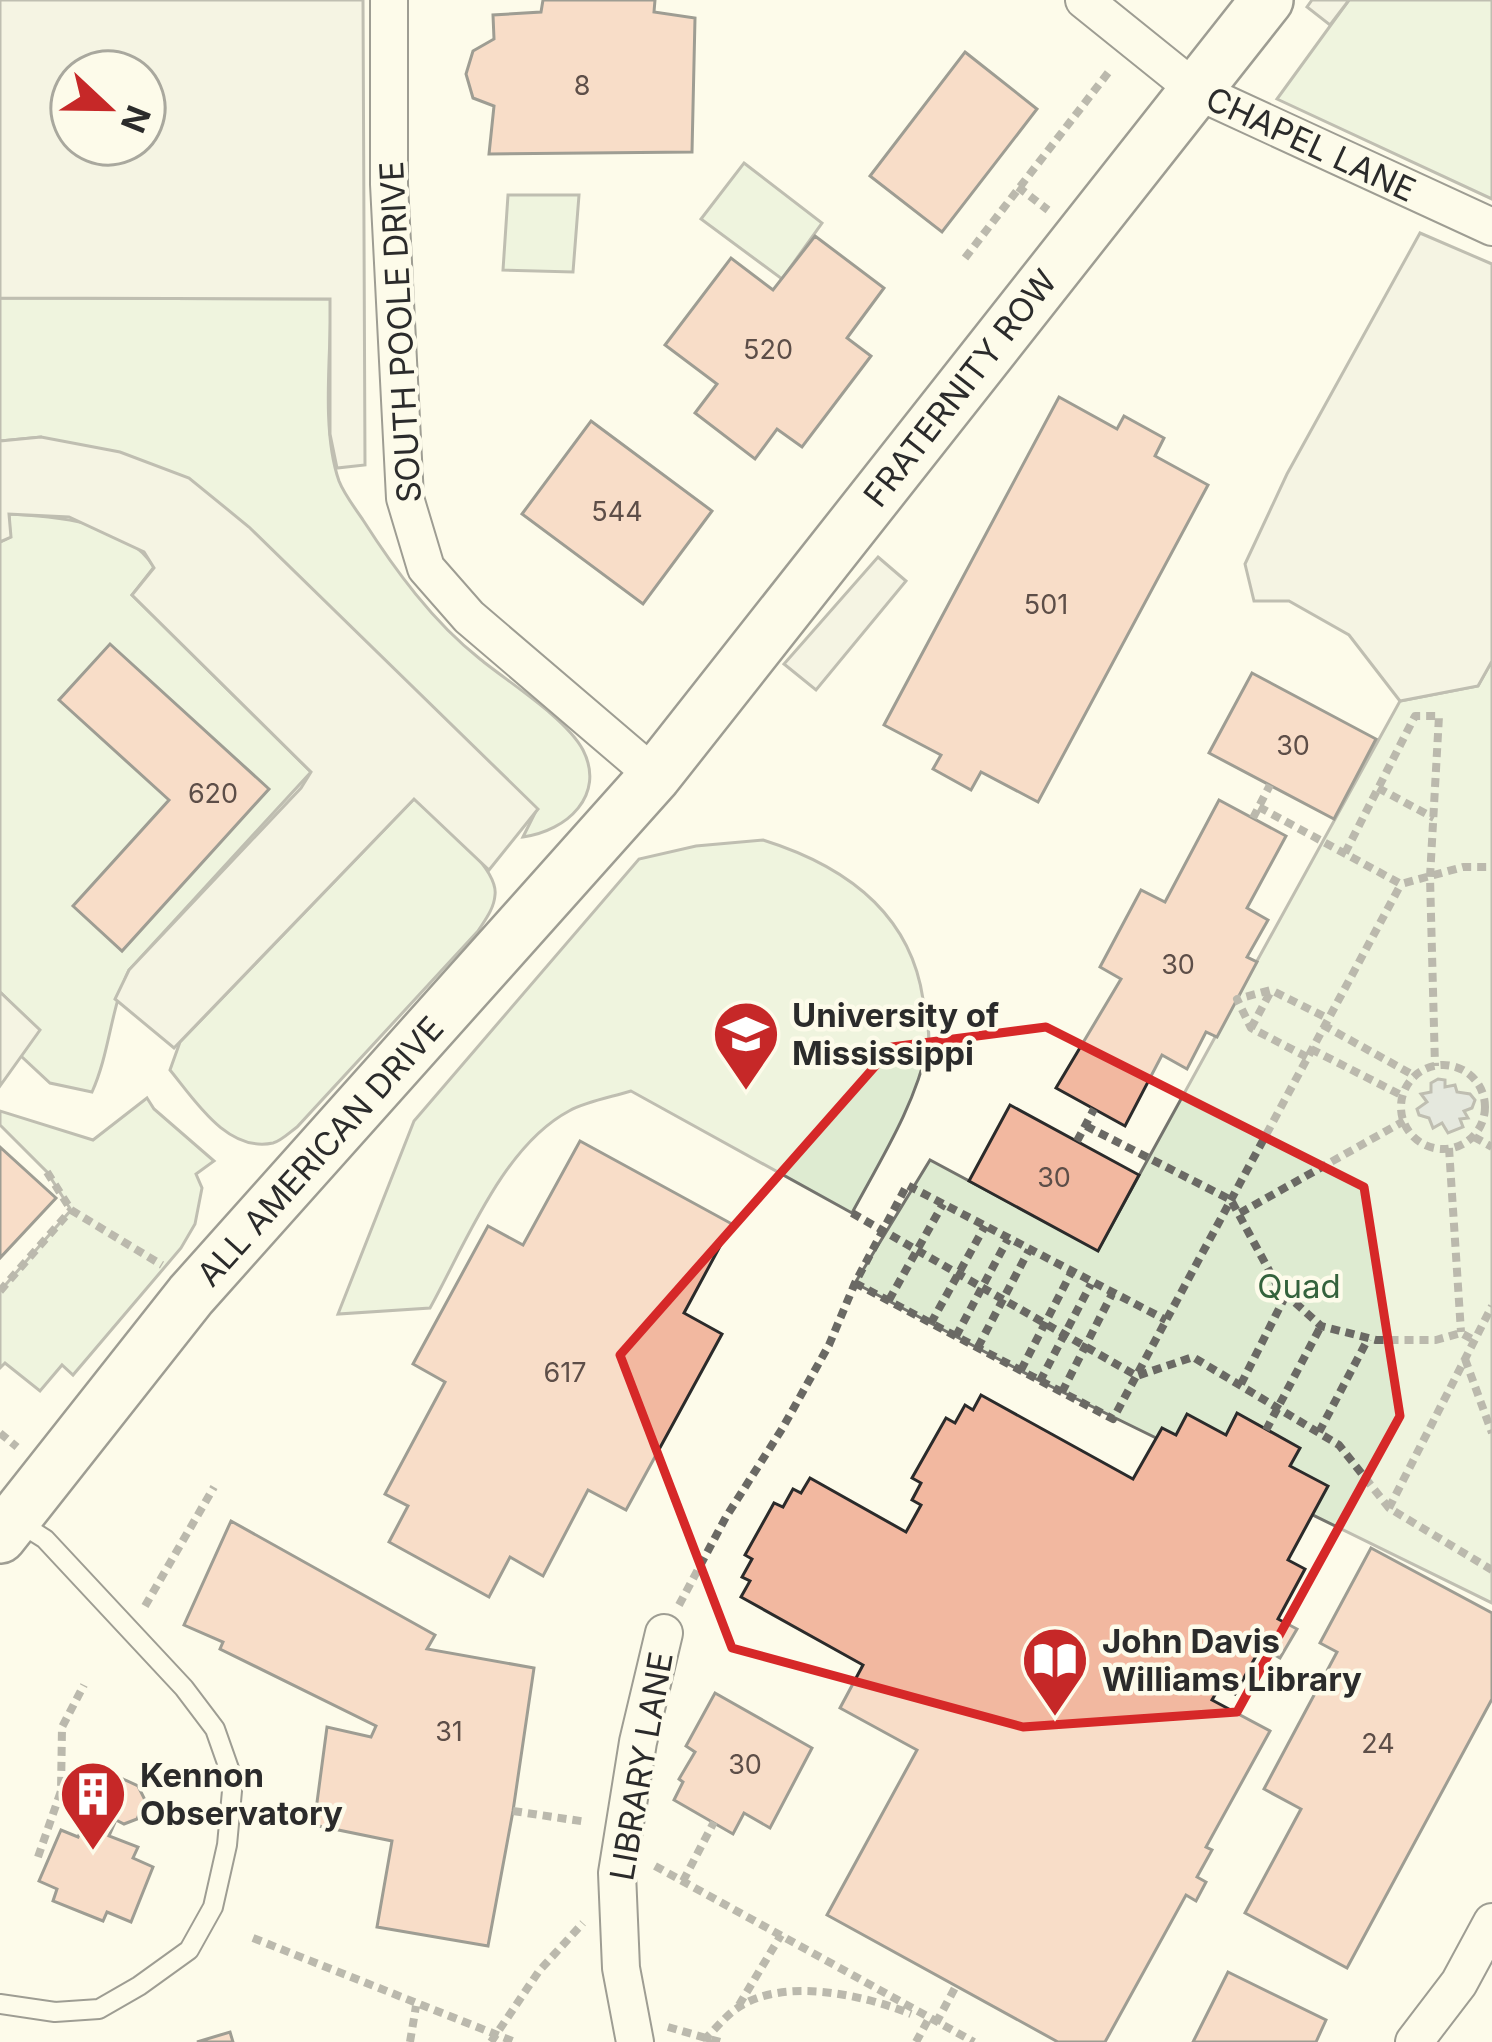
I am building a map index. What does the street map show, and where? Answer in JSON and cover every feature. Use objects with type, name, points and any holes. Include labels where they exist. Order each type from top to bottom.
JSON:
[{"type":"street","name":"SOUTH POOLE DRIVE","points":[[388,0],[389,184],[404,498],[426,568],[469,617],[655,776]]},
{"type":"street","name":"CHAPEL LANE","points":[[1084,0],[1197,91],[1492,227]]},
{"type":"street","name":"FRATERNITY ROW","points":[[655,776],[1267,0]]},
{"type":"street","name":"ALL AMERICAN DRIVE","points":[[6,1528],[191,1294],[655,776]]},
{"type":"street","name":"LIBRARY LANE","points":[[648,2034],[621,1968],[617,1874],[638,1742],[664,1633]]},
{"type":"street","points":[[1414,2042],[1459,1983],[1492,1922]]},
{"type":"lane","points":[[0,2004],[55,2012],[99,2009],[189,1950],[213,1907],[227,1845],[233,1780],[215,1729],[184,1688],[45,1539],[6,1528]]},
{"type":"path","points":[[965,258],[1112,68]]},
{"type":"path","points":[[1018,187],[1059,218]]},
{"type":"path","points":[[1345,853],[1415,716],[1439,716],[1430,877],[1435,1066]]},
{"type":"path","points":[[1253,818],[1270,785]]},
{"type":"path","points":[[1378,788],[1434,818]]},
{"type":"path","points":[[1259,807],[1401,884],[1463,867],[1492,867]]},
{"type":"path","points":[[855,1283],[1113,1419],[1401,884]]},
{"type":"path","points":[[1402,1096],[1251,1028],[1237,1000],[1271,990],[1415,1076]]},
{"type":"path","points":[[1251,1028],[1271,990]]},
{"type":"path","points":[[1448,1065],[1471,1075],[1488,1095],[1474,1137],[1450,1148],[1422,1143],[1404,1121],[1402,1096],[1415,1076],[1448,1065]]},
{"type":"path","points":[[1077,1141],[1094,1109]]},
{"type":"path","points":[[1240,1213],[1404,1121]]},
{"type":"path","points":[[1085,1126],[1231,1200],[1261,1260],[1286,1295],[1321,1326],[1368,1339],[1411,1342],[1462,1333],[1474,1340]]},
{"type":"path","points":[[1474,1137],[1492,1147]]},
{"type":"path","points":[[1450,1148],[1462,1333]]},
{"type":"path","points":[[47,1172],[71,1210],[163,1265]]},
{"type":"path","points":[[664,1633],[726,1517],[823,1355],[907,1185],[1166,1321]]},
{"type":"path","points":[[889,1300],[943,1204]]},
{"type":"path","points":[[0,1292],[71,1210]]},
{"type":"path","points":[[852,1213],[1136,1376],[1193,1357],[1339,1445],[1388,1508],[1492,1570]]},
{"type":"path","points":[[932,1323],[985,1226]]},
{"type":"path","points":[[956,1336],[1008,1239]]},
{"type":"path","points":[[978,1347],[1029,1250]]},
{"type":"path","points":[[1021,1370],[1071,1273]]},
{"type":"path","points":[[1040,1381],[1091,1284]]},
{"type":"path","points":[[1061,1392],[1112,1294]]},
{"type":"path","points":[[1241,1384],[1286,1295]]},
{"type":"path","points":[[1388,1508],[1492,1306]]},
{"type":"path","points":[[1266,1430],[1321,1326]]},
{"type":"path","points":[[1319,1432],[1368,1339]]},
{"type":"path","points":[[1465,1358],[1492,1433]]},
{"type":"path","points":[[0,1432],[18,1448]]},
{"type":"path","points":[[144,1608],[214,1487]]},
{"type":"path","points":[[38,1857],[61,1791],[62,1727],[84,1685]]},
{"type":"path","points":[[513,1811],[595,1823]]},
{"type":"path","points":[[683,1881],[714,1822]]},
{"type":"path","points":[[654,1865],[932,2022],[946,2038],[958,2042]]},
{"type":"path","points":[[494,2038],[539,1972],[588,1918]]},
{"type":"path","points":[[708,2039],[738,2007],[781,1935]]},
{"type":"path","points":[[253,1938],[494,2038],[515,2042]]},
{"type":"path","points":[[916,2042],[956,1986]]},
{"type":"path","points":[[738,2007],[790,1994],[838,1991],[871,1998],[974,2042]]},
{"type":"path","points":[[410,2042],[416,2006]]},
{"type":"path","points":[[648,2034],[720,2042]]},
{"type":"highlighted area","points":[[1046,1027],[1364,1187],[1400,1416],[1237,1712],[1023,1727],[732,1648],[620,1355],[892,1047]]},
{"type":"green space","points":[[1349,0],[1492,0],[1492,199],[1277,99]]},
{"type":"green space","points":[[744,163],[822,223],[782,279],[701,219]]},
{"type":"green space","points":[[508,195],[579,195],[573,272],[503,270]]},
{"type":"green space","points":[[0,298],[331,299],[330,439],[341,486],[388,558],[431,612],[575,738],[589,766],[590,782],[578,808],[554,827],[523,837],[537,809],[41,437],[0,441]]},
{"type":"green space","points":[[9,514],[89,524],[141,552],[154,567],[132,595],[311,772],[129,970],[92,1092],[50,1083],[21,1056],[39,1030],[0,992],[0,542],[10,537]]},
{"type":"green space","name":"Quad","points":[[1492,661],[1492,1603],[1040,1381],[855,1283],[930,1160],[1098,1250],[1400,701],[1478,686]]},
{"type":"green space","points":[[414,799],[487,871],[494,883],[491,910],[478,931],[297,1127],[273,1143],[241,1140],[213,1121],[170,1070],[180,1042]]},
{"type":"green space","points":[[763,840],[820,863],[868,896],[904,941],[916,968],[929,1034],[922,1068],[896,1132],[852,1213],[631,1091],[569,1111],[524,1148],[488,1199],[430,1308],[338,1314],[414,1121],[639,859],[696,846]]},
{"type":"green space","points":[[147,1098],[214,1161],[196,1174],[202,1188],[195,1224],[181,1248],[73,1375],[62,1365],[40,1391],[5,1363],[0,1368],[0,1291],[71,1210],[47,1172],[0,1125],[0,1111],[93,1140]]},
{"type":"shaded area","points":[[0,0],[363,0],[365,465],[337,468],[330,434],[330,299],[0,298]]},
{"type":"shaded area","points":[[1312,0],[1349,0],[1330,25],[1307,7]]},
{"type":"shaded area","points":[[1420,233],[1492,264],[1492,661],[1478,686],[1400,701],[1349,635],[1289,601],[1254,601],[1245,564],[1287,474]]},
{"type":"shaded area","points":[[41,437],[120,452],[189,478],[249,527],[538,809],[489,870],[414,799],[174,1048],[115,999],[129,970],[311,772],[132,595],[154,568],[144,552],[69,517],[9,514],[11,537],[0,542],[0,441]]},
{"type":"shaded area","points":[[878,557],[906,581],[816,690],[784,664]]},
{"type":"shaded area","points":[[0,992],[40,1030],[0,1086]]},
{"type":"shaded area","points":[[1438,1079],[1475,1100],[1464,1111],[1468,1118],[1460,1119],[1463,1127],[1448,1133],[1442,1123],[1433,1128],[1417,1109],[1427,1102],[1421,1094],[1431,1092],[1431,1083]]},
{"type":"building","points":[[543,0],[655,0],[654,12],[695,18],[692,152],[489,154],[494,106],[473,98],[466,74],[473,51],[494,39],[493,15],[541,12]]},
{"type":"building","points":[[965,52],[1037,109],[942,232],[870,176]]},
{"type":"building","points":[[815,236],[884,288],[847,338],[871,356],[802,447],[777,429],[755,459],[695,413],[717,384],[665,345],[731,258],[773,290]]},
{"type":"building","points":[[1059,397],[1117,429],[1124,416],[1164,438],[1155,456],[1208,485],[1038,802],[981,772],[971,790],[933,769],[941,755],[884,725]]},
{"type":"building","points":[[591,421],[712,511],[643,604],[522,514]]},
{"type":"building","points":[[110,644],[269,789],[122,951],[73,906],[169,800],[59,700]]},
{"type":"building","points":[[1252,673],[1376,739],[1334,819],[1209,753]]},
{"type":"building","points":[[1219,800],[1286,836],[1247,908],[1268,920],[1247,957],[1257,962],[1217,1037],[1206,1032],[1187,1069],[1162,1055],[1125,1126],[1056,1088],[1121,979],[1100,967],[1141,890],[1165,902]]},
{"type":"building","points":[[1010,1105],[1139,1175],[1098,1251],[969,1181]]},
{"type":"building","points":[[580,1141],[732,1224],[684,1313],[722,1334],[626,1510],[588,1490],[543,1576],[510,1557],[489,1597],[389,1542],[408,1506],[385,1494],[445,1382],[413,1364],[488,1226],[523,1245]]},
{"type":"building","points":[[0,1147],[56,1198],[0,1258]]},
{"type":"building","name":"John Davis Williams Library","points":[[981,1395],[1133,1479],[1162,1428],[1176,1435],[1187,1414],[1226,1435],[1237,1413],[1300,1448],[1290,1466],[1328,1486],[1288,1560],[1305,1569],[1278,1619],[1297,1629],[1280,1658],[1261,1647],[1235,1694],[1220,1686],[1212,1700],[1270,1731],[1206,1847],[1212,1850],[1197,1877],[1206,1882],[1196,1901],[1186,1895],[1105,2042],[1058,2042],[827,1915],[917,1750],[840,1708],[863,1665],[741,1597],[750,1581],[742,1577],[752,1559],[745,1555],[774,1503],[783,1507],[793,1489],[801,1493],[810,1478],[906,1532],[921,1505],[912,1500],[921,1483],[912,1478],[946,1418],[955,1423],[965,1405],[973,1410]]},
{"type":"building","points":[[231,1521],[435,1635],[427,1649],[534,1668],[488,1946],[377,1927],[392,1841],[314,1825],[327,1727],[371,1737],[376,1726],[220,1649],[223,1642],[184,1625]]},
{"type":"building","points":[[1371,1548],[1492,1613],[1492,1699],[1347,1968],[1245,1913],[1301,1809],[1264,1789],[1337,1652],[1320,1643]]},
{"type":"building","points":[[715,1693],[812,1748],[770,1828],[744,1813],[733,1834],[674,1800],[683,1782],[679,1779],[695,1752],[686,1746]]},
{"type":"building","name":"Kennon Observatory","points":[[123,1779],[138,1786],[145,1800],[137,1819],[124,1824],[116,1820],[109,1836],[138,1847],[133,1858],[153,1867],[131,1922],[107,1912],[103,1921],[53,1901],[57,1889],[39,1881],[61,1830],[78,1837],[83,1826],[97,1832],[105,1815],[100,1804],[107,1787]]},
{"type":"building","points":[[1228,1972],[1326,2020],[1316,2042],[1193,2042]]},
{"type":"building","points":[[230,2032],[233,2042],[197,2042]]},
{"type":"place","name":"University of Mississippi","points":[[746,1093]]},
{"type":"place","name":"John Davis Williams Library","points":[[1055,1719]]},
{"type":"place","name":"Kennon Observatory","points":[[93,1853]]}]
